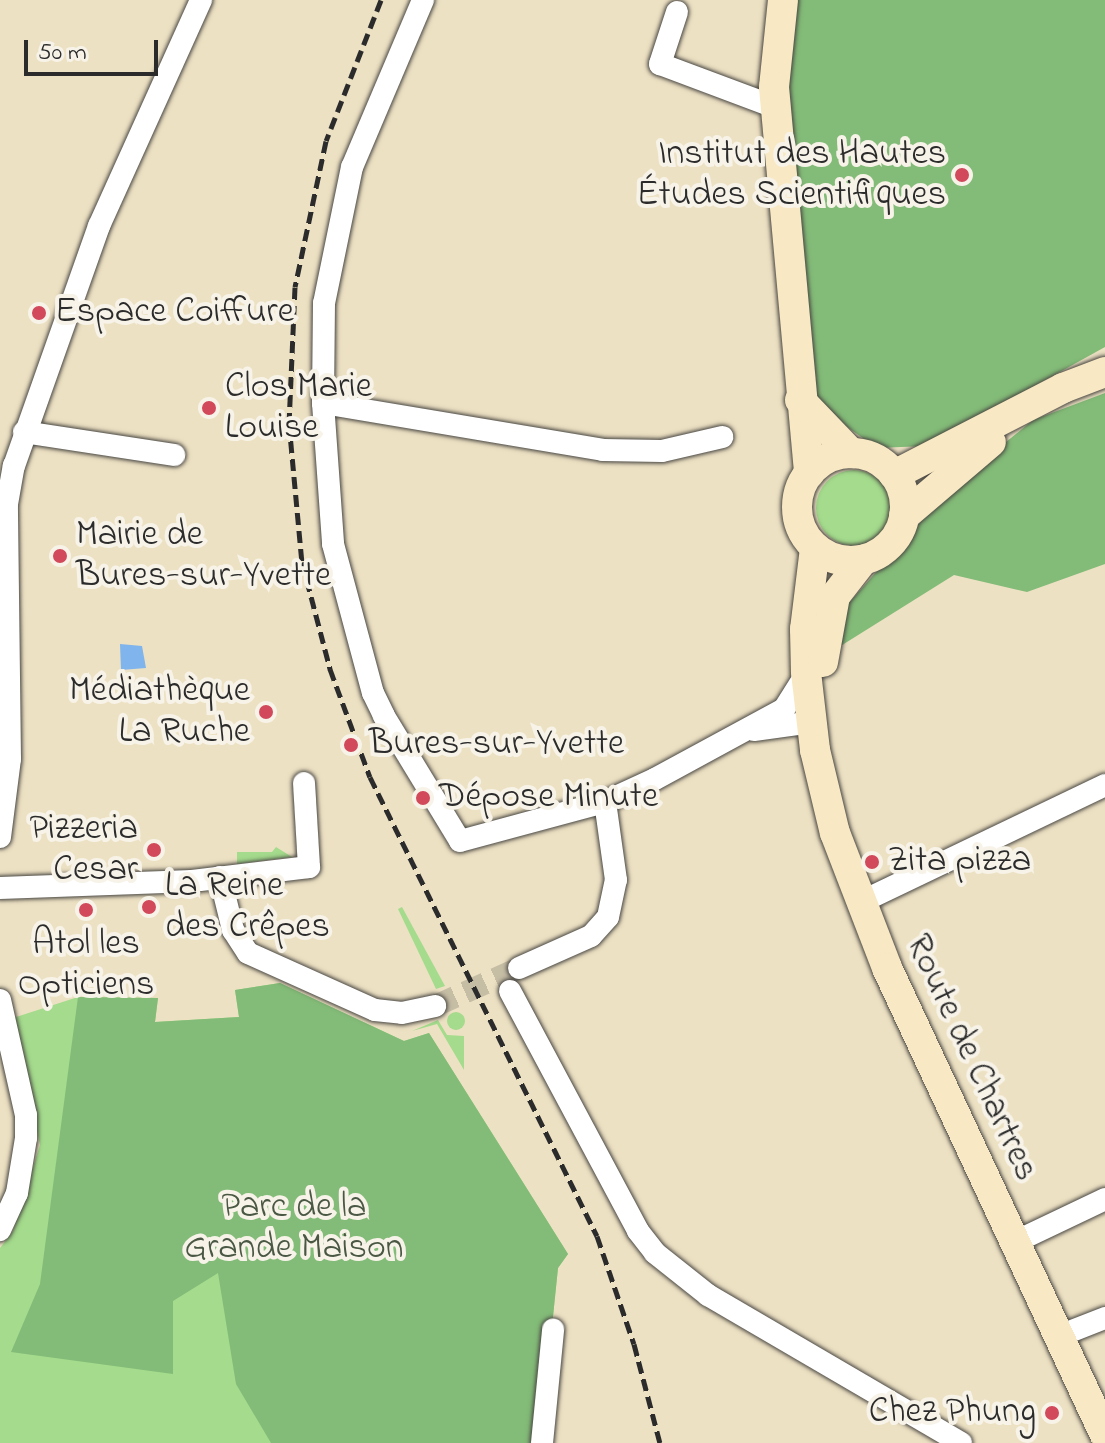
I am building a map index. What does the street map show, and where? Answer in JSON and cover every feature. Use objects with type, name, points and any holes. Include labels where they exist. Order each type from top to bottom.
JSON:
[{"type":"main road","points":[[783,0],[777,22],[775,107],[809,473],[797,504],[802,528],[815,548],[838,560],[863,560],[894,540],[904,516],[991,442],[1013,413]]},
{"type":"main road","points":[[894,475],[1013,413],[1105,372]]},
{"type":"main road","points":[[800,400],[851,453]]},
{"type":"main road","points":[[809,473],[827,458],[851,453],[875,459],[894,475],[904,516]]},
{"type":"main road","name":"Route de Chartres","points":[[815,548],[805,629],[811,697],[825,799],[859,903],[1105,1435]]},
{"type":"main road","name":"Route de Chartres","points":[[811,697],[828,612],[841,584],[863,560]]},
{"type":"street","points":[[0,837],[10,759],[3,626],[5,497],[24,432],[99,226],[201,0]]},
{"type":"street","points":[[423,0],[352,167],[324,303],[323,403],[333,544],[373,693],[460,841],[605,802],[811,697]]},
{"type":"street","points":[[677,12],[660,64],[775,107]]},
{"type":"street","points":[[323,403],[603,450],[662,451],[722,437]]},
{"type":"street","points":[[24,432],[174,455]]},
{"type":"street","points":[[749,731],[794,700],[811,697]]},
{"type":"street","points":[[0,888],[220,877],[309,867],[304,783]]},
{"type":"street","points":[[859,903],[1105,785]]},
{"type":"street","points":[[519,968],[591,936],[608,917],[616,880],[605,802]]},
{"type":"street","points":[[220,877],[233,930],[248,953],[375,1010],[402,1013],[435,1006]]},
{"type":"street","points":[[510,991],[638,1231],[655,1253],[708,1295],[961,1443]]},
{"type":"street","points":[[0,1000],[26,1115],[26,1138],[17,1193],[0,1230]]},
{"type":"street","points":[[1015,1242],[1105,1199]]},
{"type":"street","points":[[1059,1336],[1105,1318]]},
{"type":"street","points":[[542,1443],[553,1330]]},
{"type":"green space","name":"Institut des Hautes Études Scientifiques","points":[[792,0],[1105,0],[1105,347],[926,446],[877,448],[823,410],[806,374],[783,114]]},
{"type":"green space","points":[[1105,393],[1105,564],[1027,592],[954,575],[839,647],[834,620],[951,487],[1033,420]]},
{"type":"green space","points":[[847,470],[861,470],[875,476],[886,487],[892,508],[890,523],[881,535],[869,544],[847,546],[833,540],[822,529],[816,515],[816,501],[822,487],[833,476]]},
{"type":"green space","points":[[276,847],[292,857],[237,864],[237,852],[272,852]]},
{"type":"green space","points":[[402,907],[445,986],[436,989],[398,909]]},
{"type":"green space","name":"Parc de la Grande Maison","points":[[280,983],[404,1041],[429,1033],[568,1254],[558,1268],[540,1443],[0,1443],[0,1248],[13,1231],[40,1145],[13,1018],[78,997],[158,998],[155,1022],[239,1017],[235,990]]},
{"type":"green space","name":"Parc de la Grande Maison","points":[[280,983],[404,1041],[429,1033],[568,1254],[558,1268],[540,1443],[271,1443],[236,1384],[218,1273],[173,1301],[173,1374],[11,1352],[40,1284],[78,997],[158,998],[155,1022],[239,1017],[235,990]]},
{"type":"green space","points":[[456,1012],[465,1021],[456,1030],[447,1021]]},
{"type":"green space","points":[[438,1020],[447,1035],[464,1036],[464,1070],[437,1024],[412,1031]]},
{"type":"water","points":[[120,644],[142,646],[146,668],[121,670]]},
{"type":"tunnel","points":[[435,1006],[519,968]]},
{"type":"railway","points":[[381,0],[326,141],[295,287],[289,423],[302,562],[330,669],[370,777],[597,1236],[634,1344],[660,1443]]},
{"type":"place","name":"Institut des Hautes Études Scientifiques","points":[[962,175]]},
{"type":"place","name":"Espace Coiffure","points":[[39,313]]},
{"type":"place","name":"Clos Marie Louise","points":[[209,408]]},
{"type":"place","name":"Mairie de Bures-sur-Yvette","points":[[60,556]]},
{"type":"place","name":"Médiathèque La Ruche","points":[[266,712]]},
{"type":"place","name":"Bures-sur-Yvette","points":[[351,745]]},
{"type":"place","name":"Dépose Minute","points":[[423,798]]},
{"type":"place","name":"Pizzeria Cesar","points":[[154,850]]},
{"type":"place","name":"Zita pizza","points":[[872,862]]},
{"type":"place","name":"La Reine des Crêpes","points":[[149,907]]},
{"type":"place","name":"Atol les Opticiens","points":[[86,910]]},
{"type":"place","name":"Chez Phung","points":[[1052,1413]]}]
